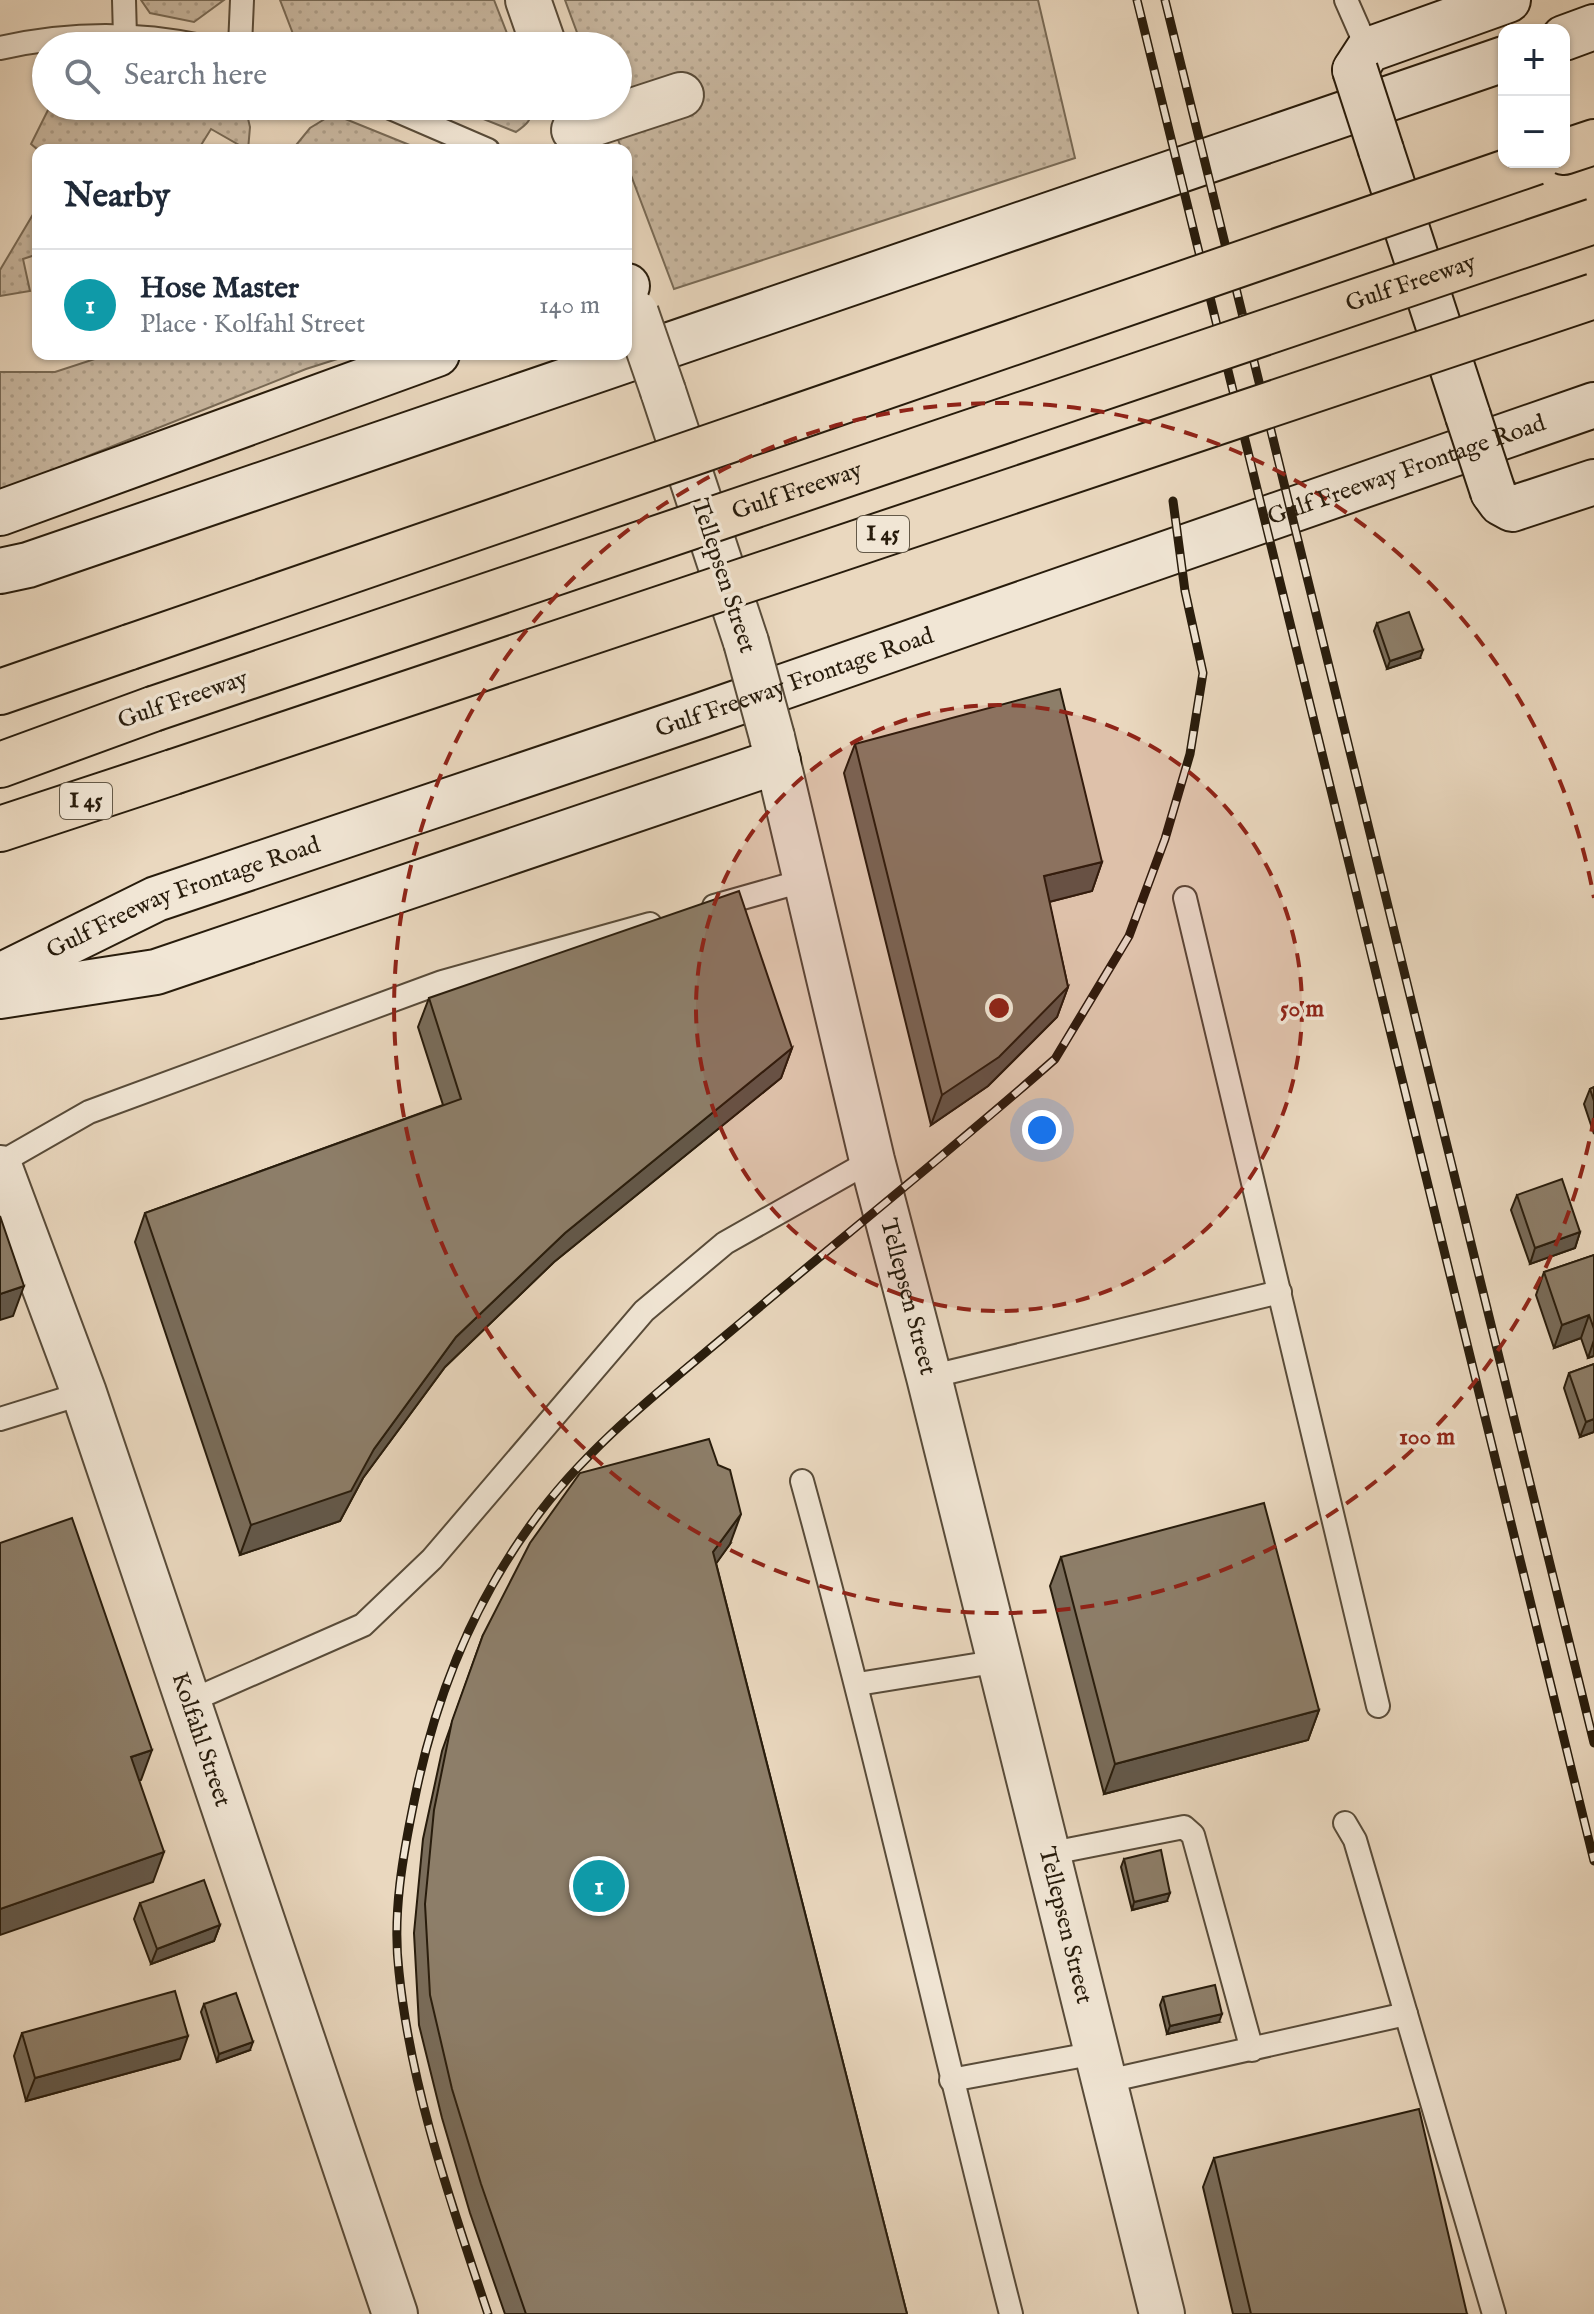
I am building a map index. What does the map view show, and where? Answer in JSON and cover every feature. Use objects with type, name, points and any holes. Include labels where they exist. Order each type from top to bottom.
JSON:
[{"type":"highway","points":[[1570,150],[1594,142]]},
{"type":"highway","points":[[0,692],[1519,168]]},
{"type":"highway","name":"Gulf Freeway","points":[[0,765],[153,709],[1594,221]]},
{"type":"highway","name":"I 45","points":[[0,829],[1594,296]]},
{"type":"main road","points":[[528,0],[539,32]]},
{"type":"main road","points":[[1497,2],[1361,60],[1381,150],[1493,492],[1501,503],[1512,509],[1594,482]]},
{"type":"main road","points":[[1570,36],[1594,27]]},
{"type":"main road","points":[[632,358],[1498,61]]},
{"type":"main road","points":[[632,110],[681,95]]},
{"type":"main road","points":[[573,129],[602,120]]},
{"type":"main road","name":"Tellepsen Street","points":[[632,301],[746,642],[775,749],[872,1160],[1162,2314]]},
{"type":"main road","points":[[0,513],[421,360]]},
{"type":"main road","points":[[0,571],[28,565],[626,360]]},
{"type":"main road","name":"Gulf Freeway Frontage Road","points":[[0,976],[156,899],[702,715],[1594,405]]},
{"type":"main road","points":[[0,996],[156,972],[775,749]]},
{"type":"main road","name":"Kolfahl Street","points":[[0,1166],[84,1393],[395,2314]]},
{"type":"lane","points":[[124,0],[125,32]]},
{"type":"lane","points":[[241,32],[242,0]]},
{"type":"lane","points":[[1346,0],[1361,60]]},
{"type":"lane","points":[[0,48],[32,44]]},
{"type":"lane","points":[[418,120],[474,144]]},
{"type":"lane","points":[[700,910],[806,880]]},
{"type":"lane","points":[[1185,898],[1378,1706]]},
{"type":"lane","points":[[0,1166],[89,1112],[442,982],[669,918]]},
{"type":"lane","points":[[188,1702],[363,1625],[432,1559],[644,1311],[725,1243],[872,1160]]},
{"type":"lane","points":[[929,1377],[1280,1292]]},
{"type":"lane","points":[[0,1419],[84,1393]]},
{"type":"lane","points":[[802,1481],[858,1684],[951,2080],[1011,2314]]},
{"type":"lane","points":[[858,1684],[1000,1661]]},
{"type":"lane","points":[[1345,1823],[1355,1840],[1494,2314]]},
{"type":"lane","points":[[1047,1854],[1184,1827],[1193,1835],[1252,2050]]},
{"type":"lane","points":[[951,2080],[1099,2068],[1252,2050],[1406,2014]]},
{"type":"shaded area","points":[[141,0],[224,0],[194,22],[150,13]]},
{"type":"shaded area","points":[[280,0],[494,0],[507,32],[292,32]]},
{"type":"shaded area","points":[[565,0],[1038,0],[1075,158],[674,289],[632,178],[632,144],[620,144],[610,120],[632,120],[632,32],[577,32]]},
{"type":"shaded area","points":[[43,120],[248,120],[250,127],[249,144],[237,144],[211,129],[202,144],[31,144]]},
{"type":"shaded area","points":[[323,120],[348,120],[407,144],[297,144],[310,128]]},
{"type":"shaded area","points":[[486,120],[529,120],[516,132]]},
{"type":"shaded area","points":[[32,216],[32,256],[23,259],[30,291],[0,296],[0,270]]},
{"type":"shaded area","points":[[92,360],[334,360],[0,491],[0,372],[55,372]]},
{"type":"building","points":[[1409,612],[1423,650],[1390,661],[1377,623]]},
{"type":"building","points":[[1060,689],[1102,862],[1044,876],[1068,987],[999,1057],[942,1095],[855,744]]},
{"type":"building","points":[[739,891],[792,1048],[565,1233],[456,1337],[374,1449],[351,1491],[251,1525],[145,1213],[461,1099],[429,998]]},
{"type":"building","points":[[1562,1179],[1580,1232],[1535,1248],[1517,1195]]},
{"type":"building","points":[[0,1216],[24,1286],[0,1294]]},
{"type":"building","points":[[1594,1255],[1594,1329],[1589,1315],[1562,1325],[1544,1272]]},
{"type":"building","points":[[1594,1364],[1594,1419],[1586,1422],[1569,1373]]},
{"type":"building","points":[[709,1439],[718,1465],[730,1470],[741,1514],[713,1552],[907,2314],[526,2314],[452,2089],[430,1995],[425,1904],[434,1810],[452,1721],[483,1635],[530,1543],[580,1473]]},
{"type":"building","points":[[1264,1503],[1319,1710],[1115,1764],[1061,1557]]},
{"type":"building","points":[[72,1518],[152,1750],[131,1757],[164,1852],[0,1909],[0,1543]]},
{"type":"building","points":[[1161,1850],[1170,1893],[1134,1902],[1124,1859]]},
{"type":"building","points":[[204,1880],[220,1925],[157,1949],[140,1903]]},
{"type":"building","points":[[1215,1985],[1222,2014],[1170,2026],[1163,1997]]},
{"type":"building","points":[[175,1991],[188,2036],[35,2078],[22,2033]]},
{"type":"building","points":[[236,1993],[253,2042],[219,2054],[204,2004]]},
{"type":"building","points":[[1419,2109],[1467,2314],[1251,2314],[1214,2158]]},
{"type":"railway","points":[[1137,0],[1594,1861]]},
{"type":"railway","points":[[1165,0],[1594,1743]]},
{"type":"railway","points":[[488,2314],[423,2103],[405,2016],[397,1950],[398,1906],[406,1840],[423,1760],[445,1689],[474,1619],[511,1554],[552,1496],[598,1447],[648,1401],[1055,1059],[1129,936],[1165,839],[1190,754],[1203,673],[1185,591],[1173,501]]},
{"type":"place","name":"Hose Master","points":[[599,1886]]}]
